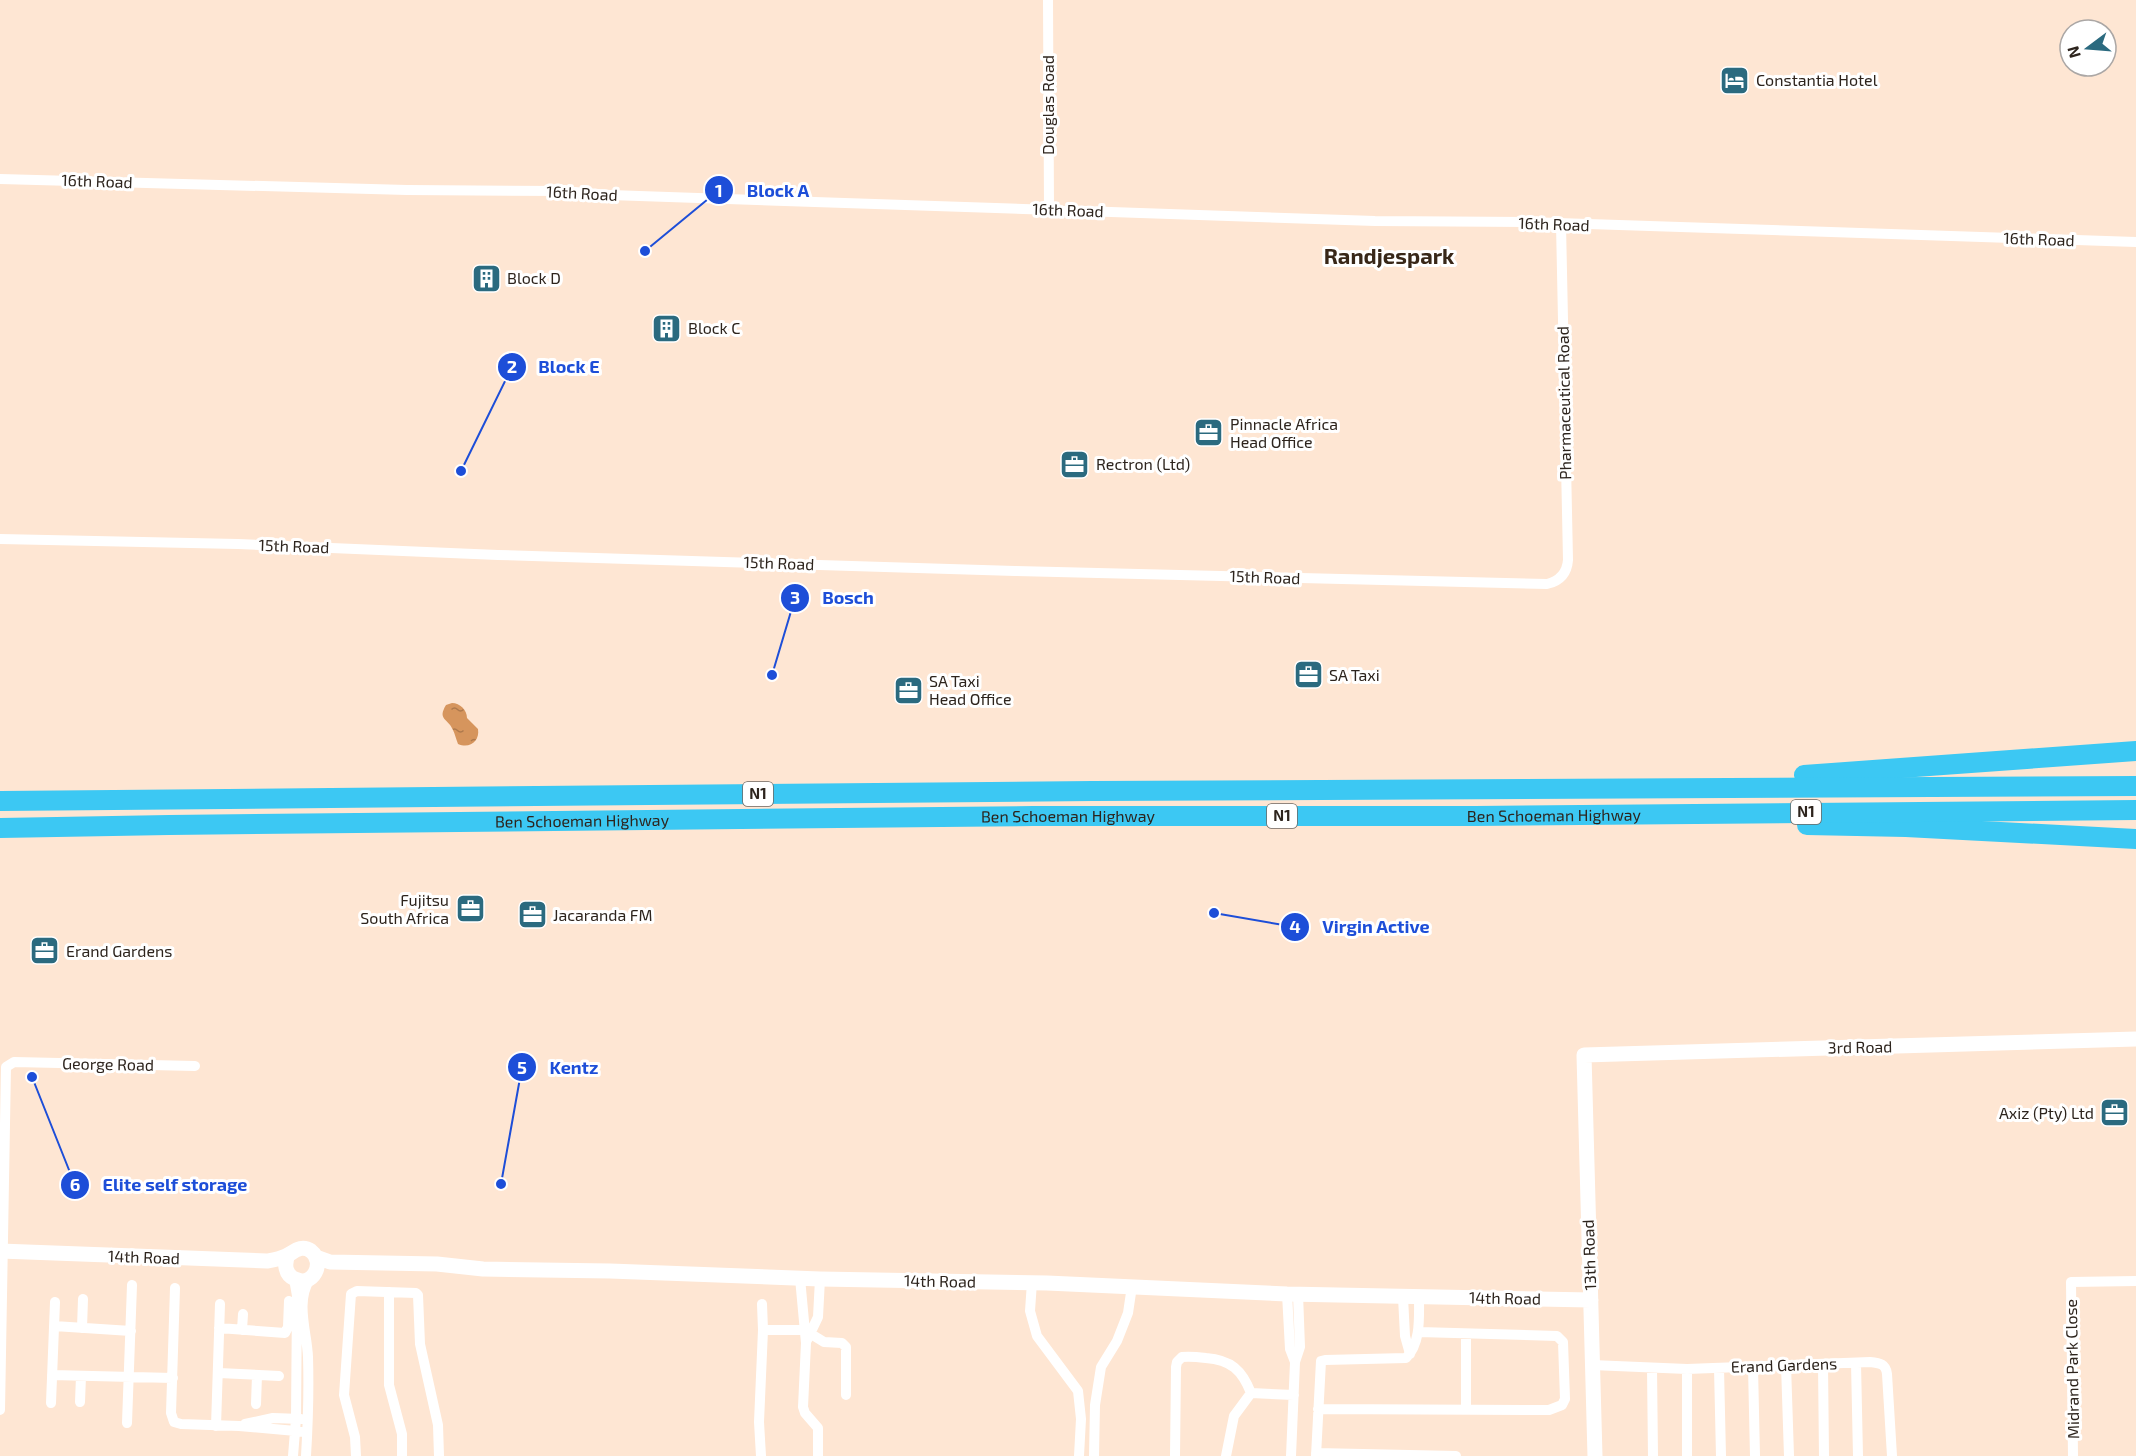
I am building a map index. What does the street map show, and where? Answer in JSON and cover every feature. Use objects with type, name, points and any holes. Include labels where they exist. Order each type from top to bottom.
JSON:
[{"type":"highway","points":[[1601,788],[1655,778],[1813,774],[2136,751]]},
{"type":"highway","name":"Ben Schoeman Highway","points":[[0,801],[2136,786]]},
{"type":"highway","name":"Ben Schoeman Highway","points":[[0,828],[1033,816],[1475,816],[2136,810]]},
{"type":"highway","points":[[1475,816],[1505,824],[1533,826],[1694,824],[1842,826],[2136,839]]},
{"type":"street","name":"Douglas Road","points":[[1048,0],[1049,210]]},
{"type":"street","name":"16th Road","points":[[0,178],[395,190],[563,191],[610,195],[929,204],[1049,210],[2136,242]]},
{"type":"street","name":"Pharmaceutical Road","points":[[1558,580],[1565,572],[1568,560],[1561,224]]},
{"type":"street","name":"15th Road","points":[[0,539],[238,544],[498,555],[1491,584],[1538,585],[1558,580]]},
{"type":"street","name":"3rd Road","points":[[1584,1055],[2136,1039]]},
{"type":"street","name":"13th Road","points":[[1584,1055],[1595,1456]]},
{"type":"street","name":"George Road","points":[[0,1410],[4,1070],[14,1062],[195,1066]]},
{"type":"street","points":[[293,1456],[296,1419],[291,1353],[297,1296],[289,1268],[296,1249],[302,1248],[311,1251],[318,1265],[303,1294],[304,1328],[308,1354],[309,1420],[306,1456]]},
{"type":"street","name":"14th Road","points":[[2,1255],[289,1268]]},
{"type":"street","name":"14th Road","points":[[316,1257],[330,1263],[437,1264],[462,1268],[819,1279],[1032,1282],[1293,1294],[1590,1300]]},
{"type":"street","points":[[289,1268],[299,1281],[313,1276]]},
{"type":"street","name":"14th Road","points":[[313,1276],[330,1269],[434,1271],[462,1268]]},
{"type":"street","points":[[800,1278],[807,1335],[803,1407],[805,1413],[818,1428],[818,1456]]},
{"type":"street","points":[[807,1335],[818,1317],[819,1279]]},
{"type":"street","name":"Midrand Park Close","points":[[2073,1456],[2071,1282],[2136,1281]]},
{"type":"street","points":[[1032,1282],[1030,1311],[1037,1336],[1078,1391],[1081,1419],[1080,1456]]},
{"type":"street","points":[[127,1423],[132,1285]]},
{"type":"street","points":[[1094,1456],[1095,1405],[1101,1367],[1117,1341],[1128,1313],[1132,1286]]},
{"type":"street","points":[[175,1288],[171,1413],[174,1422],[307,1432]]},
{"type":"street","points":[[356,1456],[355,1437],[344,1395],[351,1294],[357,1291],[416,1293],[418,1295],[420,1344],[438,1425],[440,1456]]},
{"type":"street","points":[[389,1292],[389,1385],[402,1434],[402,1456]]},
{"type":"street","points":[[1291,1456],[1295,1362],[1290,1349],[1293,1294]]},
{"type":"street","points":[[1411,1297],[1419,1319],[1419,1332],[1410,1354],[1403,1360],[1321,1361],[1316,1454],[1456,1456]]},
{"type":"street","points":[[1410,1354],[1405,1336],[1411,1297]]},
{"type":"street","points":[[82,1328],[83,1299]]},
{"type":"street","points":[[219,1328],[285,1333],[288,1327],[289,1301]]},
{"type":"street","points":[[51,1403],[55,1302]]},
{"type":"street","points":[[216,1426],[220,1304]]},
{"type":"street","points":[[761,1456],[759,1422],[762,1304]]},
{"type":"street","points":[[242,1330],[243,1314]]},
{"type":"street","points":[[54,1326],[131,1331]]},
{"type":"street","points":[[763,1330],[807,1335],[824,1342],[842,1343],[846,1347],[846,1395]]},
{"type":"street","points":[[1318,1409],[1550,1410],[1562,1405],[1565,1398],[1563,1342],[1557,1336],[1419,1332]]},
{"type":"street","points":[[1466,1334],[1466,1410]]},
{"type":"street","points":[[291,1353],[308,1354]]},
{"type":"street","points":[[1174,1456],[1176,1367],[1180,1358],[1184,1356],[1222,1359],[1237,1369],[1251,1393]]},
{"type":"street","name":"Erand Gardens","points":[[1592,1365],[1687,1369],[1877,1362],[1885,1366],[1887,1370],[1892,1456]]},
{"type":"street","points":[[1856,1363],[1858,1456]]},
{"type":"street","points":[[1823,1364],[1824,1456]]},
{"type":"street","points":[[1786,1365],[1789,1456]]},
{"type":"street","points":[[1753,1367],[1755,1456]]},
{"type":"street","points":[[1652,1368],[1653,1456]]},
{"type":"street","points":[[1719,1368],[1721,1456]]},
{"type":"street","points":[[1687,1369],[1687,1456]]},
{"type":"street","points":[[219,1373],[279,1376]]},
{"type":"street","points":[[52,1375],[173,1378]]},
{"type":"street","points":[[256,1404],[257,1375]]},
{"type":"street","points":[[80,1402],[81,1376]]},
{"type":"street","points":[[1251,1393],[1294,1395]]},
{"type":"street","points":[[1226,1456],[1234,1416],[1251,1393]]},
{"type":"street","points":[[239,1426],[273,1418],[309,1420]]},
{"type":"water","points":[[458,704],[466,712],[467,718],[478,729],[476,740],[470,745],[458,744],[451,726],[443,716],[446,705]]},
{"type":"place","name":"Constantia Hotel","points":[[1735,80]]},
{"type":"place","name":"Block A","points":[[645,251]]},
{"type":"place","name":"Block D","points":[[486,278]]},
{"type":"place","name":"Block C","points":[[667,328]]},
{"type":"place","name":"Pinnacle Africa Head Office","points":[[1209,433]]},
{"type":"place","name":"Rectron (Ltd)","points":[[1075,464]]},
{"type":"place","name":"Block E","points":[[461,471]]},
{"type":"place","name":"Bosch","points":[[772,675]]},
{"type":"place","name":"SA Taxi","points":[[1308,675]]},
{"type":"place","name":"SA Taxi Head Office","points":[[908,690]]},
{"type":"place","name":"Fujitsu South Africa","points":[[470,909]]},
{"type":"place","name":"Virgin Active","points":[[1214,913]]},
{"type":"place","name":"Jacaranda FM","points":[[532,915]]},
{"type":"place","name":"Erand Gardens","points":[[45,951]]},
{"type":"place","name":"Elite self storage","points":[[32,1077]]},
{"type":"place","name":"Axiz (Pty) Ltd","points":[[2115,1113]]},
{"type":"place","name":"Kentz","points":[[501,1184]]},
{"type":"district","name":"Randjespark","points":[[1389,256]]}]
